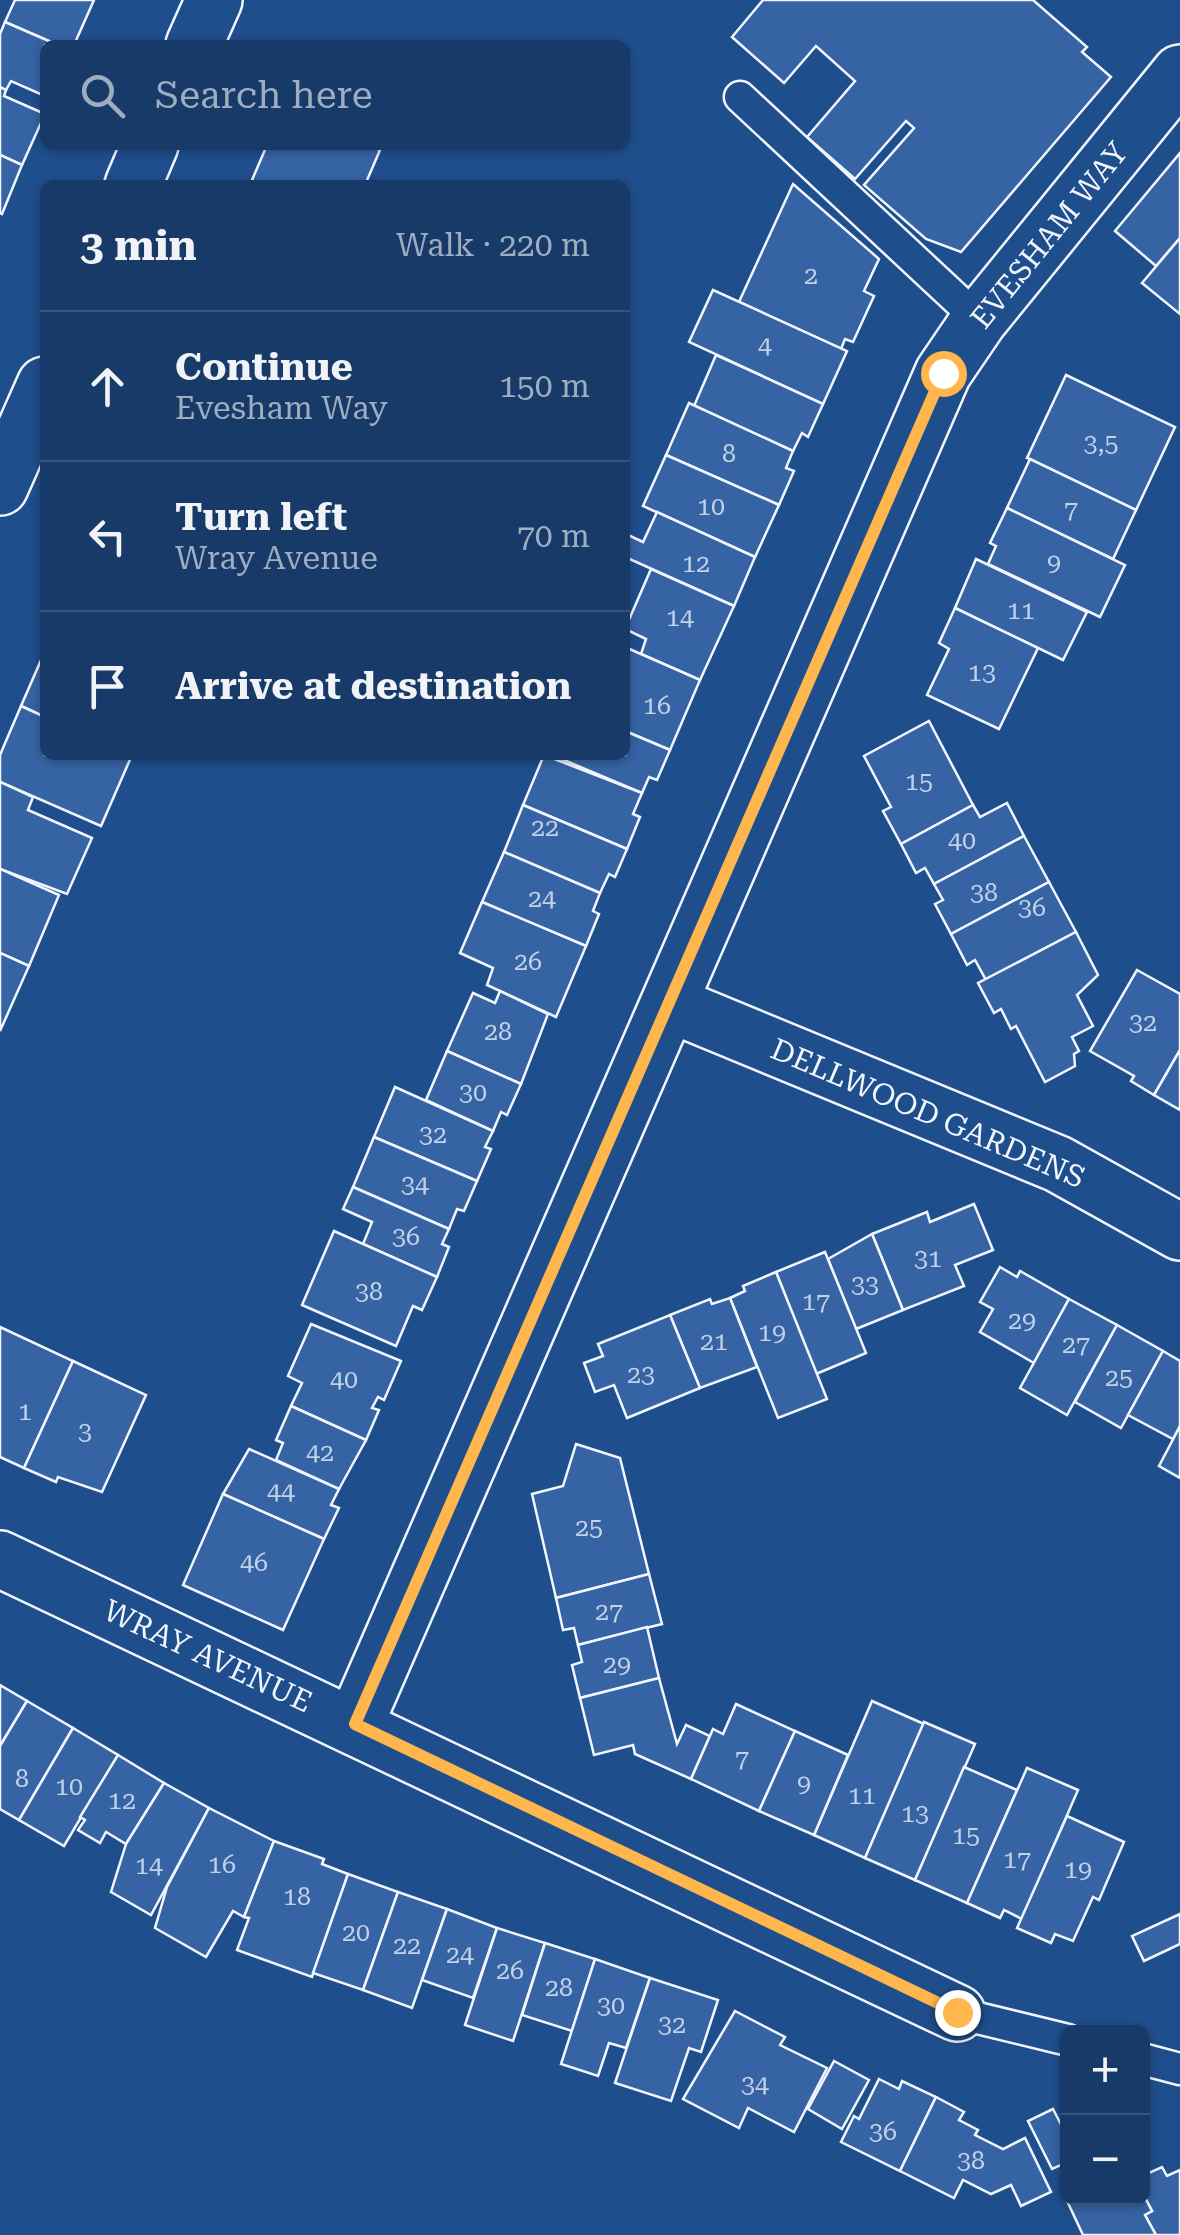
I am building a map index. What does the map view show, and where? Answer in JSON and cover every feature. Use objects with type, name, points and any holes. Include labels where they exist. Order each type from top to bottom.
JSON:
[{"type":"street","points":[[196,40],[214,0]]},
{"type":"street","name":"EVESHAM WAY","points":[[355,1724],[943,373],[979,320],[1180,74]]},
{"type":"street","points":[[134,180],[148,150]]},
{"type":"street","points":[[0,488],[40,396]]},
{"type":"street","name":"DELLWOOD GARDENS","points":[[670,1004],[1058,1164],[1180,1232]]},
{"type":"street","name":"WRAY AVENUE","points":[[0,1559],[957,2012]]},
{"type":"lane","points":[[740,97],[979,320]]},
{"type":"lane","points":[[957,2012],[1060,2038]]},
{"type":"lane","points":[[1150,2061],[1180,2069]]},
{"type":"building","points":[[15,0],[94,0],[76,40],[46,40],[5,22]]},
{"type":"building","points":[[763,0],[1033,0],[1087,47],[1082,52],[1111,77],[961,252],[926,239],[864,185],[914,128],[906,121],[855,179],[807,137],[855,81],[816,46],[784,83],[732,37]]},
{"type":"building","points":[[5,22],[46,40],[40,40],[40,94],[11,81],[6,90],[0,87],[0,34]]},
{"type":"building","points":[[0,87],[6,90],[4,96],[40,112],[40,125],[22,165],[0,155]]},
{"type":"building","points":[[265,150],[380,150],[367,180],[252,180]]},
{"type":"building","points":[[1180,153],[1180,238],[1156,266],[1115,231]]},
{"type":"building","points":[[0,155],[22,165],[2,214],[0,213]]},
{"type":"building","points":[[793,184],[879,259],[864,291],[874,296],[853,342],[845,339],[841,349],[739,302]]},
{"type":"building","points":[[1180,238],[1180,314],[1142,283]]},
{"type":"building","points":[[713,290],[847,351],[823,404],[689,342]]},
{"type":"building","points":[[716,355],[823,404],[808,437],[802,433],[793,451],[694,406]]},
{"type":"building","points":[[1066,375],[1175,427],[1136,510],[1027,458]]},
{"type":"building","points":[[689,403],[793,451],[786,468],[794,471],[779,505],[666,455]]},
{"type":"building","points":[[666,455],[779,505],[755,557],[643,506]]},
{"type":"building","points":[[1030,459],[1136,510],[1113,559],[1007,508]]},
{"type":"building","points":[[1007,508],[1125,565],[1100,617],[988,564],[996,546],[990,543]]},
{"type":"building","points":[[657,512],[755,557],[734,606],[630,559],[630,536],[643,542]]},
{"type":"building","points":[[976,559],[1087,612],[1063,660],[955,608]]},
{"type":"building","points":[[651,569],[734,606],[700,680],[641,654],[646,639],[630,631],[630,617]]},
{"type":"building","points":[[955,608],[1038,648],[999,729],[927,695],[949,649],[939,643]]},
{"type":"building","points":[[630,649],[700,680],[670,750],[630,733]]},
{"type":"building","points":[[40,662],[40,715],[21,706]]},
{"type":"building","points":[[21,706],[40,715],[40,760],[130,760],[101,826],[0,782],[0,755]]},
{"type":"building","points":[[929,721],[973,805],[901,844],[883,811],[891,807],[864,756]]},
{"type":"building","points":[[630,733],[670,750],[657,780],[649,777],[642,793],[564,760],[630,760]]},
{"type":"building","points":[[542,760],[557,760],[642,793],[633,814],[640,817],[627,849],[523,805]]},
{"type":"building","points":[[0,782],[33,797],[28,810],[92,838],[67,894],[0,869]]},
{"type":"building","points":[[1007,803],[1024,836],[934,884],[925,868],[916,873],[901,844],[973,805],[980,817]]},
{"type":"building","points":[[523,805],[627,849],[615,877],[609,874],[600,893],[504,852]]},
{"type":"building","points":[[1024,836],[1049,882],[951,934],[935,904],[943,900],[934,884]]},
{"type":"building","points":[[504,852],[600,893],[593,911],[599,914],[586,946],[482,902]]},
{"type":"building","points":[[0,869],[59,895],[29,966],[0,953]]},
{"type":"building","points":[[1049,882],[1076,932],[986,980],[975,960],[967,965],[951,934]]},
{"type":"building","points":[[482,902],[586,946],[556,1017],[487,985],[493,968],[460,953]]},
{"type":"building","points":[[1076,932],[1098,975],[1077,995],[1093,1026],[1072,1037],[1079,1051],[1074,1054],[1075,1066],[1045,1082],[1016,1026],[1011,1029],[1001,1009],[994,1013],[978,983]]},
{"type":"building","points":[[0,953],[29,966],[0,1031]]},
{"type":"building","points":[[1137,970],[1180,994],[1180,1050],[1154,1095],[1131,1081],[1134,1076],[1090,1051]]},
{"type":"building","points":[[500,991],[548,1014],[521,1084],[447,1051],[473,993],[495,1003]]},
{"type":"building","points":[[1180,1050],[1180,1110],[1154,1095]]},
{"type":"building","points":[[447,1051],[521,1084],[507,1115],[501,1112],[493,1131],[426,1100]]},
{"type":"building","points":[[395,1087],[493,1131],[485,1147],[491,1149],[477,1181],[374,1137]]},
{"type":"building","points":[[374,1137],[477,1181],[464,1211],[457,1209],[449,1229],[353,1187]]},
{"type":"building","points":[[353,1187],[449,1229],[442,1244],[449,1247],[437,1277],[363,1244],[372,1222],[343,1209]]},
{"type":"building","points":[[974,1204],[993,1250],[955,1265],[964,1286],[903,1310],[872,1234],[927,1212],[930,1222]]},
{"type":"building","points":[[334,1231],[437,1277],[422,1310],[413,1306],[396,1346],[302,1305]]},
{"type":"building","points":[[872,1234],[903,1310],[856,1329],[828,1259]]},
{"type":"building","points":[[825,1252],[866,1353],[816,1374],[776,1272]]},
{"type":"building","points":[[1000,1267],[1017,1277],[1020,1271],[1069,1299],[1034,1363],[980,1332],[993,1309],[980,1302]]},
{"type":"building","points":[[776,1272],[827,1399],[778,1418],[730,1298],[745,1291],[743,1286]]},
{"type":"building","points":[[730,1298],[757,1367],[700,1388],[670,1315],[710,1299],[712,1304]]},
{"type":"building","points":[[1069,1299],[1117,1325],[1067,1415],[1020,1388]]},
{"type":"building","points":[[670,1315],[700,1388],[627,1418],[614,1385],[595,1392],[584,1363],[603,1356],[598,1344]]},
{"type":"building","points":[[311,1324],[401,1361],[384,1400],[378,1397],[372,1408],[379,1410],[366,1440],[291,1406],[302,1383],[288,1376]]},
{"type":"building","points":[[1117,1325],[1163,1351],[1121,1428],[1075,1402]]},
{"type":"building","points":[[0,1327],[73,1361],[24,1468],[0,1457]]},
{"type":"building","points":[[1163,1351],[1180,1361],[1180,1426],[1173,1439],[1128,1415]]},
{"type":"building","points":[[73,1361],[146,1395],[102,1492],[58,1477],[56,1482],[24,1468]]},
{"type":"building","points":[[291,1406],[366,1440],[339,1489],[276,1460],[283,1443],[276,1440]]},
{"type":"building","points":[[1180,1426],[1180,1478],[1159,1466]]},
{"type":"building","points":[[576,1444],[620,1458],[649,1574],[556,1598],[532,1494],[563,1486]]},
{"type":"building","points":[[249,1449],[339,1489],[331,1505],[339,1508],[324,1539],[223,1494]]},
{"type":"building","points":[[223,1494],[324,1539],[283,1630],[183,1585]]},
{"type":"building","points":[[649,1574],[662,1624],[578,1645],[574,1628],[563,1630],[556,1598]]},
{"type":"building","points":[[647,1627],[659,1678],[580,1698],[572,1665],[582,1662],[578,1645]]},
{"type":"building","points":[[659,1678],[677,1744],[686,1725],[710,1736],[691,1779],[635,1754],[633,1745],[594,1755],[580,1698]]},
{"type":"building","points":[[0,1685],[27,1701],[0,1746]]},
{"type":"building","points":[[27,1701],[73,1728],[19,1820],[0,1809],[0,1746]]},
{"type":"building","points":[[872,1701],[924,1724],[865,1858],[814,1835]]},
{"type":"building","points":[[736,1704],[795,1731],[759,1811],[691,1779],[713,1729],[723,1734]]},
{"type":"building","points":[[924,1722],[975,1744],[915,1880],[865,1858]]},
{"type":"building","points":[[73,1728],[118,1755],[64,1846],[19,1820]]},
{"type":"building","points":[[795,1731],[848,1755],[814,1835],[759,1811]]},
{"type":"building","points":[[118,1755],[164,1783],[126,1844],[106,1832],[100,1843],[78,1830],[85,1820],[80,1817]]},
{"type":"building","points":[[964,1767],[1017,1790],[967,1903],[915,1880]]},
{"type":"building","points":[[1027,1768],[1078,1790],[1022,1919],[1004,1910],[1000,1918],[967,1903]]},
{"type":"building","points":[[164,1783],[209,1808],[151,1915],[111,1892],[126,1844]]},
{"type":"building","points":[[209,1808],[274,1841],[244,1917],[233,1911],[206,1957],[155,1928],[167,1887]]},
{"type":"building","points":[[1067,1816],[1124,1842],[1099,1900],[1093,1897],[1073,1941],[1055,1934],[1051,1943],[1017,1928]]},
{"type":"building","points":[[274,1841],[324,1859],[322,1864],[348,1874],[312,1977],[237,1950],[249,1918],[244,1917]]},
{"type":"building","points":[[348,1874],[398,1892],[363,1990],[313,1973]]},
{"type":"building","points":[[398,1892],[447,1909],[412,2008],[363,1990]]},
{"type":"building","points":[[447,1909],[497,1928],[473,1998],[422,1980]]},
{"type":"building","points":[[1180,1914],[1180,1944],[1144,1961],[1132,1936]]},
{"type":"building","points":[[497,1928],[545,1943],[513,2041],[465,2025]]},
{"type":"building","points":[[545,1943],[595,1959],[572,2031],[522,2015]]},
{"type":"building","points":[[595,1959],[650,1978],[626,2048],[609,2043],[598,2076],[561,2064]]},
{"type":"building","points":[[650,1978],[718,2000],[701,2052],[689,2048],[671,2101],[615,2083]]},
{"type":"building","points":[[735,2011],[785,2037],[780,2045],[827,2068],[794,2132],[748,2108],[739,2128],[683,2099]]},
{"type":"building","points":[[834,2061],[869,2080],[842,2129],[808,2109]]},
{"type":"building","points":[[879,2079],[899,2089],[902,2081],[936,2097],[900,2171],[841,2142],[854,2116],[859,2119]]},
{"type":"building","points":[[936,2097],[964,2112],[959,2120],[978,2130],[975,2135],[1003,2149],[1025,2138],[1051,2192],[1021,2206],[1011,2185],[991,2194],[963,2180],[954,2198],[900,2171]]},
{"type":"building","points":[[1053,2109],[1060,2123],[1060,2166],[1052,2169],[1028,2121]]},
{"type":"building","points":[[1162,2167],[1167,2176],[1180,2170],[1180,2235],[1156,2235],[1145,2215],[1152,2211],[1150,2172]]},
{"type":"building","points":[[1069,2205],[1149,2205],[1152,2211],[1145,2215],[1156,2235],[1083,2235]]},
{"type":"route","points":[[943,373],[355,1724],[957,2012]]}]
